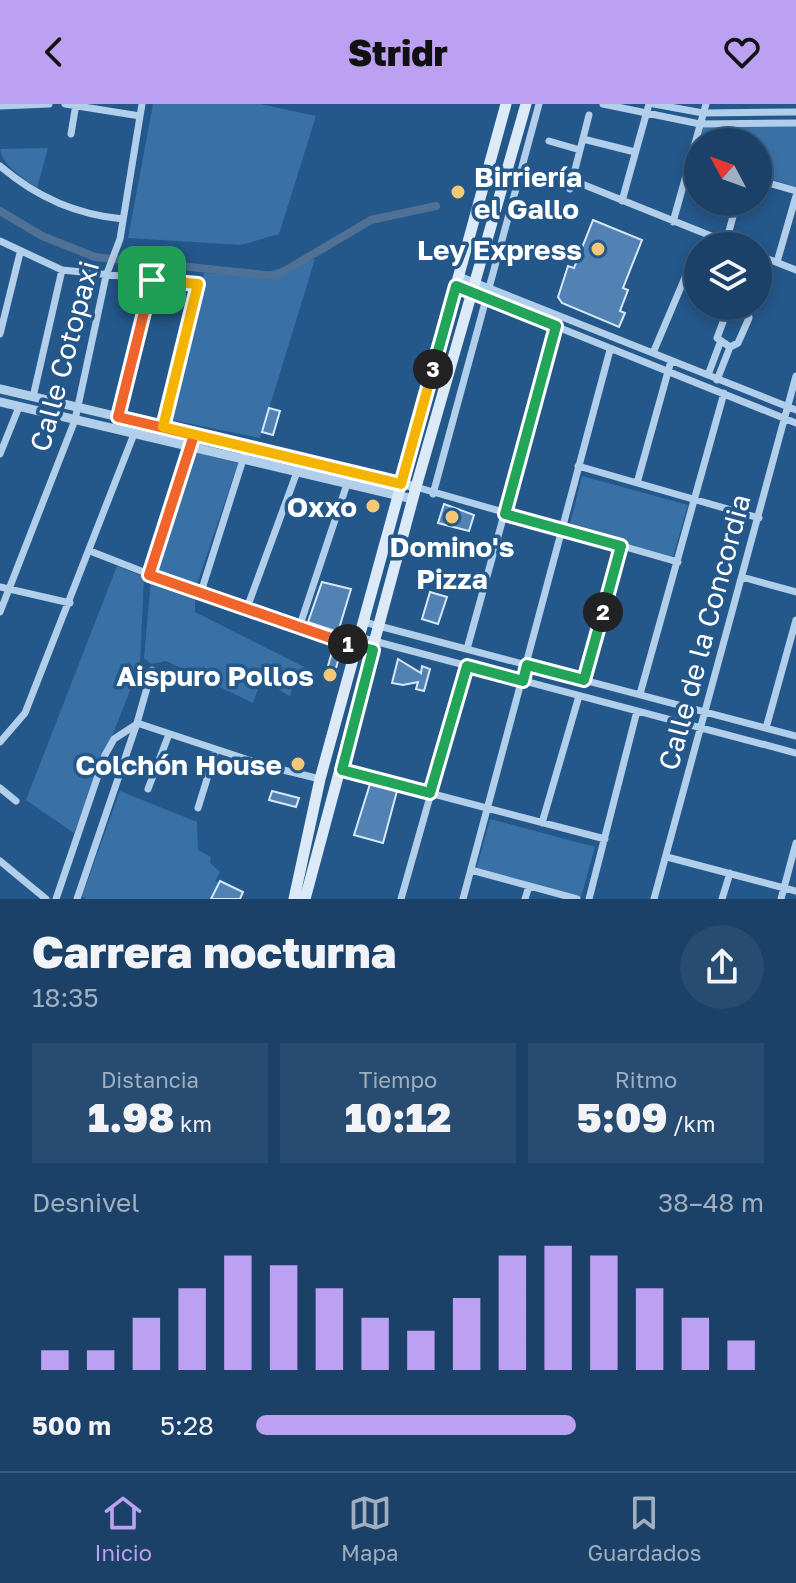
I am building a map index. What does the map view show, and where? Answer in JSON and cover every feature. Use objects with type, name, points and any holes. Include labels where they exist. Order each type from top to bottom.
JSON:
[{"type":"main road","points":[[294,899],[320,779],[506,104]]},
{"type":"main road","points":[[307,899],[378,625],[421,493],[473,287],[526,104]]},
{"type":"street","points":[[0,106],[49,104]]},
{"type":"street","points":[[65,104],[140,116]]},
{"type":"street","name":"Calle Cotopaxi","points":[[0,612],[79,407],[106,276],[123,219],[142,104]]},
{"type":"street","points":[[421,493],[486,297],[539,104]]},
{"type":"street","points":[[603,104],[700,124],[796,123]]},
{"type":"street","points":[[622,201],[646,115],[652,104],[703,113],[796,112]]},
{"type":"street","points":[[699,128],[706,104]]},
{"type":"street","points":[[759,124],[763,104]]},
{"type":"street","points":[[71,134],[76,105]]},
{"type":"street","points":[[589,115],[571,185],[622,201],[700,232]]},
{"type":"street","points":[[583,139],[635,152]]},
{"type":"street","points":[[549,141],[580,150]]},
{"type":"street","points":[[0,166],[44,196],[79,213],[123,219]]},
{"type":"street","points":[[772,185],[796,194],[777,262]]},
{"type":"street","points":[[673,222],[684,191]]},
{"type":"street","points":[[0,241],[62,270],[198,284],[163,427]]},
{"type":"street","points":[[0,334],[20,253]]},
{"type":"street","points":[[772,260],[796,270]]},
{"type":"street","points":[[33,397],[62,270]]},
{"type":"street","points":[[118,417],[152,280]]},
{"type":"street","points":[[653,353],[684,280]]},
{"type":"street","points":[[457,281],[473,287],[486,297],[610,350],[796,423]]},
{"type":"street","points":[[473,287],[489,287],[792,408]]},
{"type":"street","points":[[708,375],[720,343],[717,336],[724,320]]},
{"type":"street","points":[[714,391],[730,347],[738,343],[748,320]]},
{"type":"street","points":[[467,649],[556,326]]},
{"type":"street","points":[[720,343],[730,347]]},
{"type":"street","points":[[463,899],[610,350]]},
{"type":"street","points":[[637,483],[671,361]]},
{"type":"street","points":[[713,361],[723,365]]},
{"type":"street","name":"Calle de la Concordia","points":[[654,899],[785,418],[792,408],[796,376]]},
{"type":"street","points":[[640,694],[727,383]]},
{"type":"street","points":[[0,389],[247,447],[399,490]]},
{"type":"street","points":[[0,402],[347,484],[421,493],[678,562]]},
{"type":"street","points":[[0,454],[19,407]]},
{"type":"street","points":[[0,742],[25,713],[134,434]]},
{"type":"street","points":[[149,575],[194,435]]},
{"type":"street","points":[[201,592],[247,447]]},
{"type":"street","points":[[578,466],[759,518]]},
{"type":"street","points":[[247,608],[297,472]]},
{"type":"street","points":[[300,625],[347,484]]},
{"type":"street","points":[[584,680],[621,546]]},
{"type":"street","points":[[90,551],[149,575],[357,642],[427,655],[796,753]]},
{"type":"street","points":[[742,577],[796,592]]},
{"type":"street","points":[[0,587],[70,603]]},
{"type":"street","points":[[766,728],[796,620]]},
{"type":"street","points":[[364,622],[796,736]]},
{"type":"street","points":[[427,655],[432,639]]},
{"type":"street","points":[[401,899],[467,666]]},
{"type":"street","points":[[77,899],[152,670]]},
{"type":"street","points":[[542,823],[579,696]]},
{"type":"street","points":[[589,899],[637,711]]},
{"type":"street","points":[[137,723],[216,750],[320,779]]},
{"type":"street","points":[[56,899],[105,755],[114,739],[137,723]]},
{"type":"street","points":[[148,789],[169,734]]},
{"type":"street","points":[[198,808],[216,750]]},
{"type":"street","points":[[342,770],[605,839]]},
{"type":"street","points":[[0,788],[16,801]]},
{"type":"street","points":[[781,899],[796,843]]},
{"type":"street","points":[[667,857],[796,891]]},
{"type":"street","points":[[0,861],[46,899]]},
{"type":"street","points":[[287,899],[298,870]]},
{"type":"street","points":[[471,870],[577,899]]},
{"type":"street","points":[[722,899],[730,873]]},
{"type":"street","points":[[525,899],[529,886]]},
{"type":"shaded area","points":[[153,104],[260,104],[316,116],[279,234],[241,245],[128,238]]},
{"type":"shaded area","points":[[796,126],[796,187],[772,179],[772,128],[704,127]]},
{"type":"shaded area","points":[[48,148],[37,188],[10,167],[0,149]]},
{"type":"shaded area","points":[[315,259],[260,438],[172,420],[204,273],[256,275]]},
{"type":"shaded area","points":[[195,452],[238,463],[196,587],[155,571]]},
{"type":"shaded area","points":[[582,476],[688,505],[673,557],[569,528]]},
{"type":"shaded area","points":[[117,566],[144,577],[140,665],[74,833],[26,800]]},
{"type":"shaded area","points":[[151,579],[195,596],[195,612],[308,669],[302,684],[294,681],[290,696],[261,680],[253,703],[166,661],[151,664],[144,658]]},
{"type":"shaded area","points":[[120,791],[197,822],[198,850],[211,857],[210,863],[220,872],[215,881],[224,885],[217,899],[86,899],[82,896]]},
{"type":"shaded area","points":[[490,819],[595,847],[581,897],[476,870]]},
{"type":"building","points":[[593,220],[642,240],[623,288],[628,290],[620,311],[625,313],[619,327],[562,303],[558,297],[568,266],[574,268]]},
{"type":"building","points":[[269,408],[280,411],[273,435],[262,432]]},
{"type":"building","points":[[444,504],[474,515],[469,531],[438,523]]},
{"type":"building","points":[[322,582],[351,589],[338,632],[308,622]]},
{"type":"building","points":[[430,592],[447,597],[438,624],[422,619]]},
{"type":"building","points":[[334,645],[342,647],[332,682],[324,680]]},
{"type":"building","points":[[398,659],[421,673],[422,666],[430,669],[424,691],[416,689],[418,682],[403,685],[392,683]]},
{"type":"building","points":[[370,784],[397,791],[383,843],[354,835]]},
{"type":"building","points":[[272,791],[299,798],[296,807],[269,800]]},
{"type":"building","points":[[220,881],[243,892],[240,899],[211,899]]},
{"type":"waterway","points":[[0,211],[42,236],[95,257],[276,276],[371,220],[436,206]]},
{"type":"place","name":"Birriería el Gallo","points":[[458,192]]},
{"type":"place","name":"Ley Express","points":[[598,249]]},
{"type":"place","name":"Oxxo","points":[[373,506]]},
{"type":"place","name":"Domino's Pizza","points":[[452,517]]},
{"type":"place","name":"Aispuro Pollos","points":[[330,675]]},
{"type":"place","name":"Colchón House","points":[[298,764]]},
{"type":"route","points":[[152,280],[198,284],[163,427],[401,484],[456,286],[556,326],[505,514],[621,546],[584,680],[527,665],[523,681],[467,666],[430,793],[342,770],[373,650],[356,647],[149,575],[194,435],[118,417],[152,280]]}]
